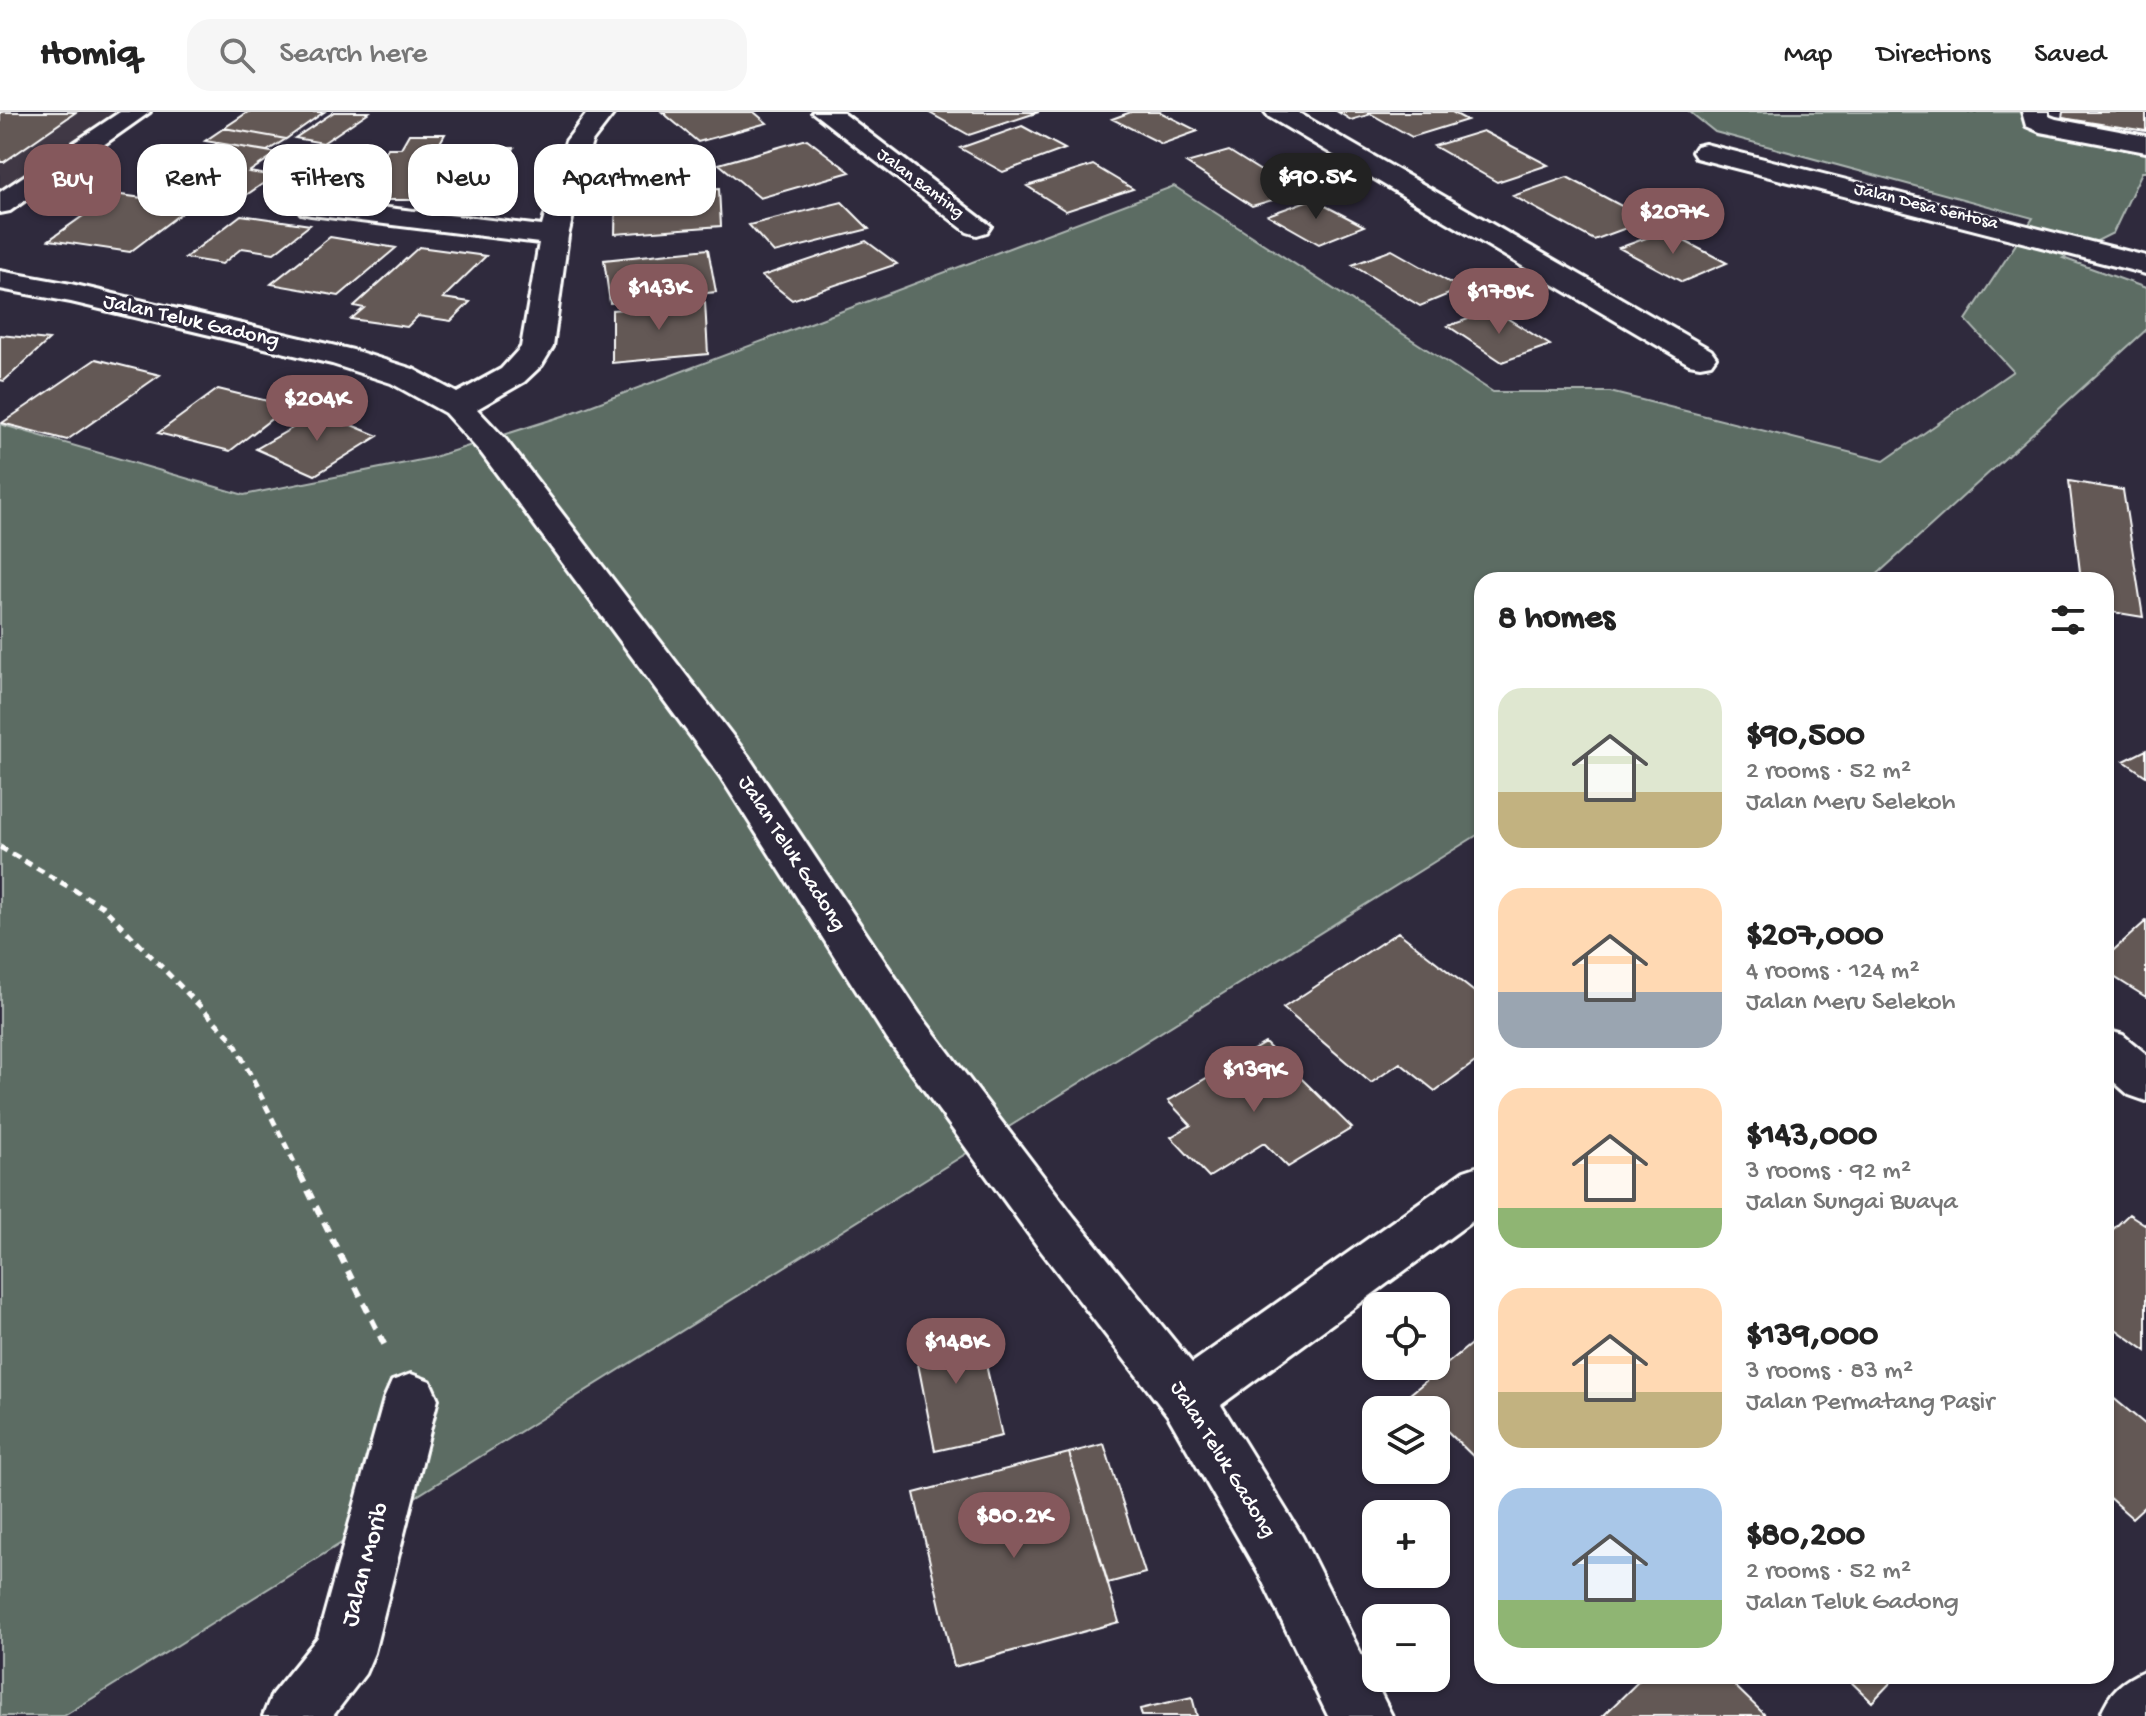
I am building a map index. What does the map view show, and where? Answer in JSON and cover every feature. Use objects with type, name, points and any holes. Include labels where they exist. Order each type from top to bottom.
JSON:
[{"type":"street","points":[[87,144],[137,112]]},
{"type":"street","points":[[456,406],[501,383],[532,359],[537,347],[554,236],[579,141],[602,112]]},
{"type":"street","name":"Jalan Banting","points":[[825,112],[977,226]]},
{"type":"street","points":[[1278,112],[1700,357]]},
{"type":"street","points":[[2035,112],[2035,120],[2049,126],[2146,144]]},
{"type":"street","name":"Jalan Desa Sentosa","points":[[1705,152],[2146,265]]},
{"type":"street","points":[[0,170],[24,172]]},
{"type":"street","points":[[0,205],[24,187]]},
{"type":"street","points":[[386,216],[554,236]]},
{"type":"street","name":"Jalan Teluk Gadong","points":[[0,280],[71,293],[342,357],[402,376],[456,406],[494,447],[734,766],[903,1026],[1056,1232],[1187,1398],[1281,1556],[1361,1716]]},
{"type":"street","points":[[2114,1055],[2146,1082]]},
{"type":"street","points":[[1187,1398],[1474,1192]]},
{"type":"street","name":"Jalan Morib","points":[[294,1716],[344,1653],[411,1399]]},
{"type":"street","points":[[2131,1716],[2146,1701]]},
{"type":"path","points":[[0,847],[102,906],[233,1040],[411,1399]]},
{"type":"shaded area","points":[[0,112],[130,112],[90,144],[24,144],[24,198],[0,217]]},
{"type":"green space","points":[[1690,112],[2029,112],[2026,116],[2146,137],[2146,172],[2142,172],[2113,233],[2063,258],[2146,288],[2146,330],[1880,572],[1474,572],[1474,837],[64,1716],[0,1716],[0,424],[244,495],[431,458],[566,415],[1174,186],[1493,392],[1610,392],[1884,461],[2013,371],[1966,320],[2033,218],[1715,132]]},
{"type":"building","points":[[0,112],[76,112],[30,144],[24,144],[24,148],[4,162],[0,162]]},
{"type":"building","points":[[248,112],[324,112],[286,139],[224,128]]},
{"type":"building","points":[[334,112],[369,112],[323,143],[295,138]]},
{"type":"building","points":[[662,112],[754,112],[767,123],[698,142]]},
{"type":"building","points":[[928,112],[1039,112],[969,135]]},
{"type":"building","points":[[1131,112],[1160,112],[1198,131],[1162,144],[1112,119]]},
{"type":"building","points":[[1338,112],[1452,112],[1467,120],[1412,137],[1371,114],[1351,120]]},
{"type":"building","points":[[2063,112],[2146,112],[2146,131],[2062,118]]},
{"type":"building","points":[[1022,126],[1065,149],[1003,172],[960,148]]},
{"type":"building","points":[[224,128],[286,139],[278,144],[263,144],[263,150],[247,148],[247,144],[205,141]]},
{"type":"building","points":[[1483,131],[1548,165],[1497,182],[1434,146]]},
{"type":"building","points":[[409,134],[445,134],[439,144],[408,144],[408,200],[392,200],[392,148],[401,148]]},
{"type":"building","points":[[807,139],[850,172],[760,198],[719,164]]},
{"type":"building","points":[[247,148],[263,151],[263,162],[249,172],[263,174],[263,184],[247,195]]},
{"type":"building","points":[[1229,151],[1296,193],[1252,206],[1186,163]]},
{"type":"building","points":[[1093,165],[1133,189],[1066,211],[1027,186]]},
{"type":"building","points":[[1567,177],[1648,220],[1594,240],[1513,196]]},
{"type":"building","points":[[716,189],[719,189],[721,226],[615,234],[615,216],[716,216]]},
{"type":"building","points":[[121,195],[137,197],[137,216],[177,216],[130,252],[49,240],[83,216],[121,216]]},
{"type":"building","points":[[1312,199],[1364,226],[1319,244],[1268,215]]},
{"type":"building","points":[[842,202],[869,229],[774,253],[749,225]]},
{"type":"building","points":[[240,216],[310,225],[274,253],[242,248],[222,264],[185,258]]},
{"type":"building","points":[[1665,231],[1727,263],[1682,282],[1619,248]]},
{"type":"building","points":[[330,237],[396,248],[339,296],[271,284]]},
{"type":"building","points":[[866,241],[897,264],[792,300],[762,276]]},
{"type":"building","points":[[419,247],[486,256],[443,298],[470,302],[451,321],[418,316],[407,327],[351,319],[364,308],[354,306]]},
{"type":"building","points":[[708,249],[716,292],[610,303],[604,260]]},
{"type":"building","points":[[1392,250],[1461,289],[1420,306],[1352,265]]},
{"type":"building","points":[[705,302],[708,354],[612,363],[612,310]]},
{"type":"building","points":[[1494,310],[1550,345],[1502,362],[1448,326]]},
{"type":"building","points":[[0,335],[49,340],[4,381],[0,380]]},
{"type":"building","points":[[96,359],[160,375],[67,440],[2,423]]},
{"type":"building","points":[[218,389],[288,406],[230,451],[158,433]]},
{"type":"building","points":[[320,412],[378,436],[315,475],[256,449]]},
{"type":"building","points":[[2069,481],[2123,490],[2143,617],[2114,612],[2114,572],[2080,572]]},
{"type":"building","points":[[2146,750],[2146,776],[2124,761]]},
{"type":"building","points":[[2146,921],[2146,997],[2114,977],[2114,950]]},
{"type":"building","points":[[1398,932],[1474,992],[1474,1063],[1435,1091],[1400,1063],[1371,1083],[1283,1008]]},
{"type":"building","points":[[1265,1043],[1352,1128],[1288,1167],[1264,1143],[1209,1177],[1171,1137],[1191,1125],[1168,1101]]},
{"type":"building","points":[[2129,1214],[2146,1225],[2146,1351],[2114,1328],[2114,1228]]},
{"type":"building","points":[[976,1320],[1002,1436],[935,1451],[912,1333]]},
{"type":"building","points":[[1474,1342],[1474,1457],[1450,1434],[1450,1396],[1410,1394],[1427,1380],[1450,1380],[1450,1361]]},
{"type":"building","points":[[2114,1399],[2146,1425],[2146,1505],[2132,1518],[2114,1502]]},
{"type":"building","points":[[1104,1444],[1145,1573],[1108,1583],[1069,1453]]},
{"type":"building","points":[[1069,1453],[1119,1622],[954,1667],[914,1493]]},
{"type":"building","points":[[1636,1684],[1739,1684],[1736,1687],[1766,1716],[1603,1716]]},
{"type":"building","points":[[1853,1684],[1889,1684],[1872,1702]]},
{"type":"building","points":[[1192,1697],[1197,1716],[1142,1716],[1140,1709]]}]
